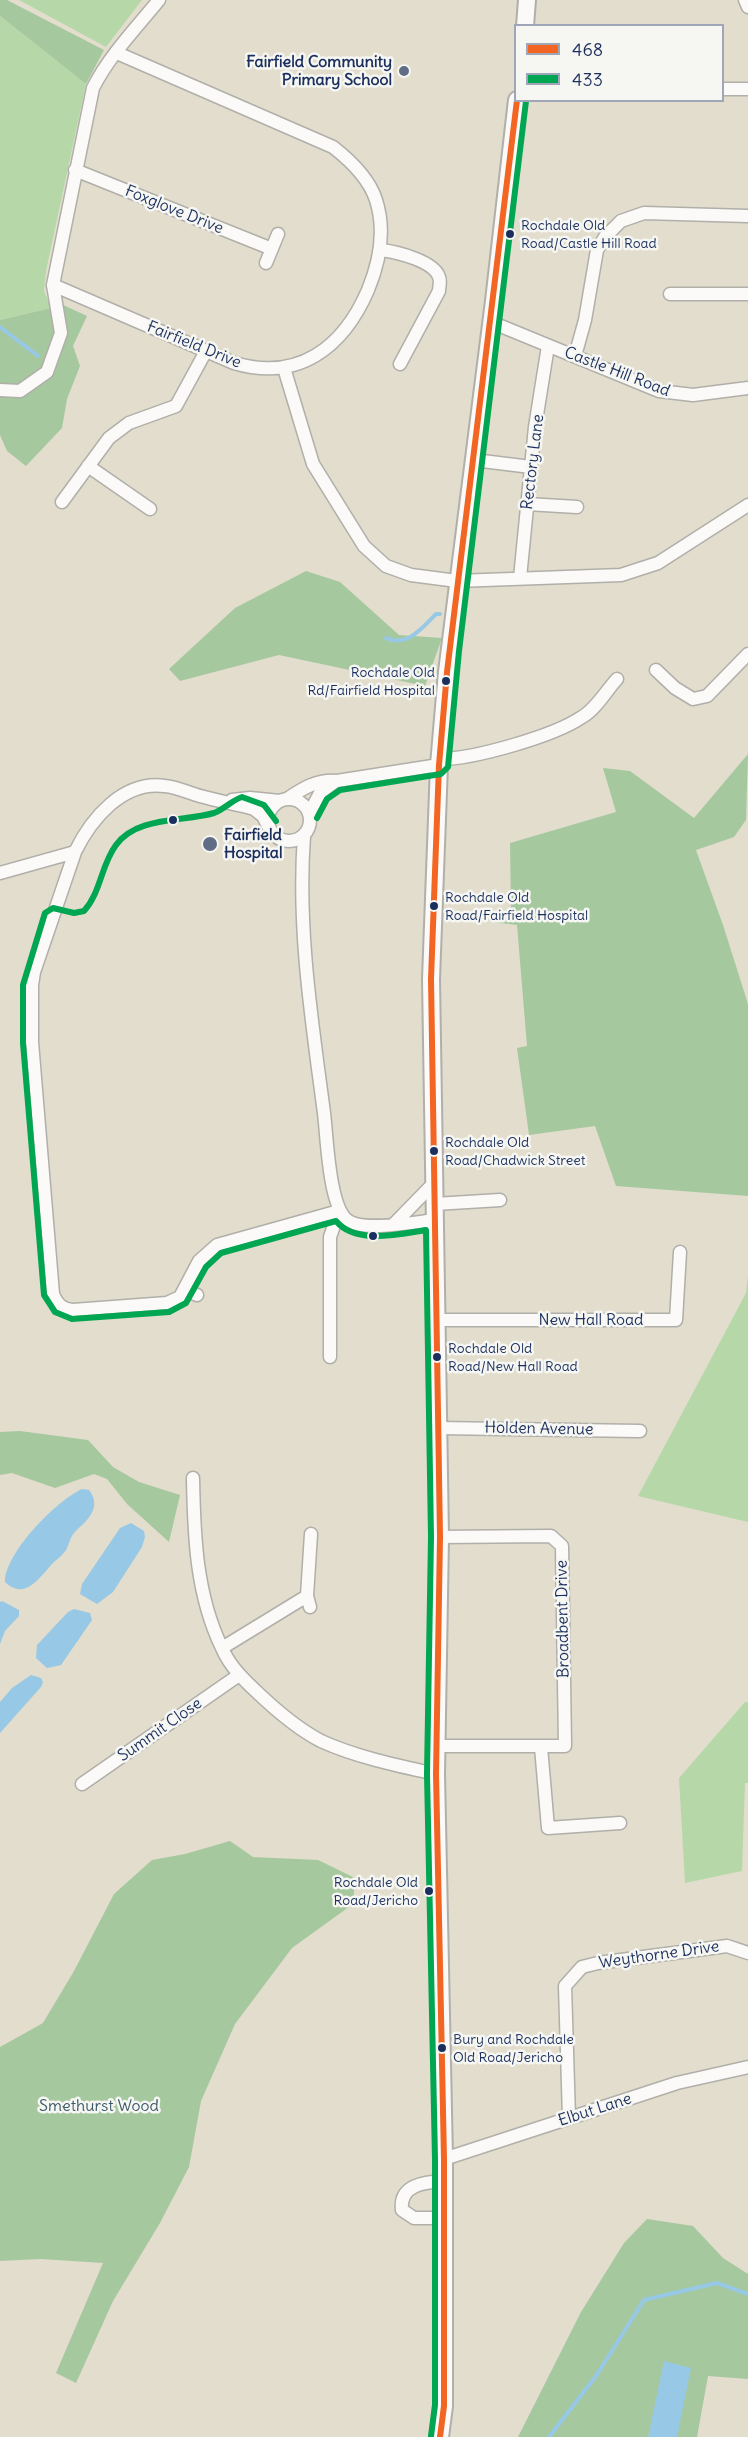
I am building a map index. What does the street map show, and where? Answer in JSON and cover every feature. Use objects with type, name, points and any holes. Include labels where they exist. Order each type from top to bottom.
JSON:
[{"type":"main road","points":[[525,24],[527,0]]},
{"type":"main road","points":[[440,2437],[444,2372],[444,2159],[436,1746],[441,1537],[431,979],[440,762],[457,580],[474,460],[517,102]]},
{"type":"street","points":[[0,390],[20,391],[47,372],[61,333],[53,285],[93,88],[117,53],[159,0]]},
{"type":"street","points":[[745,0],[748,7]]},
{"type":"street","name":"Fairfield Drive","points":[[53,285],[251,368],[284,368],[323,352],[345,332],[366,295],[376,270],[381,250],[382,224],[376,199],[359,171],[333,147],[117,53]]},
{"type":"street","points":[[724,89],[748,90]]},
{"type":"street","name":"Foxglove Drive","points":[[75,170],[272,249]]},
{"type":"street","points":[[575,356],[585,320],[597,250],[621,221],[644,213],[748,216]]},
{"type":"street","points":[[266,263],[278,234]]},
{"type":"street","points":[[381,250],[395,252],[432,266],[440,279],[439,291],[400,364]]},
{"type":"street","points":[[670,294],[748,294]]},
{"type":"street","name":"Castle Hill Road","points":[[491,322],[670,393],[693,395],[748,388]]},
{"type":"street","name":"Rectory Lane","points":[[520,578],[531,467],[549,346]]},
{"type":"street","points":[[63,501],[109,438],[129,423],[176,406],[206,351]]},
{"type":"street","points":[[284,368],[313,464],[364,546],[386,566],[411,575],[457,580],[621,575],[658,563],[748,506]]},
{"type":"street","points":[[474,460],[531,467]]},
{"type":"street","points":[[88,466],[150,509]]},
{"type":"street","points":[[527,504],[558,501],[577,507]]},
{"type":"street","points":[[656,670],[675,688],[693,699],[707,696],[748,654]]},
{"type":"street","points":[[268,826],[270,811],[284,800],[316,783],[456,759],[553,733],[585,716],[617,679]]},
{"type":"street","points":[[338,781],[320,793],[309,814],[309,829],[297,840],[285,841],[272,833],[262,816],[254,810],[162,785],[131,791],[102,811],[81,838],[75,852],[34,972],[32,1042],[52,1294],[56,1302],[65,1310],[167,1303],[180,1297],[199,1261],[217,1245],[339,1211]]},
{"type":"street","points":[[219,800],[250,798],[284,800],[302,803],[309,814]]},
{"type":"street","points":[[304,836],[303,902],[308,977],[330,1169],[339,1211],[348,1221],[358,1225],[394,1224],[435,1212],[500,1200]]},
{"type":"street","points":[[0,873],[75,852]]},
{"type":"street","points":[[394,1224],[435,1182]]},
{"type":"street","points":[[330,1357],[330,1237],[339,1211]]},
{"type":"street","name":"New Hall Road","points":[[437,1320],[676,1320],[680,1252]]},
{"type":"street","points":[[185,1290],[197,1294]]},
{"type":"street","name":"Holden Avenue","points":[[438,1428],[640,1431]]},
{"type":"street","points":[[193,1478],[195,1540],[204,1597],[222,1648],[239,1676],[281,1715],[321,1741],[389,1764],[436,1774]]},
{"type":"street","points":[[222,1648],[308,1602],[311,1534]]},
{"type":"street","name":"Broadbent Drive","points":[[441,1537],[551,1536],[562,1546],[565,1746],[541,1747]]},
{"type":"street","name":"Summit Close","points":[[82,1784],[239,1676]]},
{"type":"street","points":[[436,1746],[541,1747],[548,1828],[620,1823]]},
{"type":"street","name":"Weythorne Drive","points":[[569,2118],[565,1986],[582,1967],[598,1962],[728,1946],[748,1953]]},
{"type":"street","name":"Elbut Lane","points":[[444,2159],[677,2083],[748,2067]]},
{"type":"street","points":[[443,2218],[414,2218],[402,2210],[402,2205],[404,2195],[417,2184],[444,2181]]},
{"type":"green space","points":[[0,0],[7,0],[104,50],[86,84],[0,16]]},
{"type":"green space","points":[[19,0],[142,0],[106,47]]},
{"type":"green space","points":[[0,16],[86,84],[46,271],[44,291],[51,308],[0,320]]},
{"type":"green space","points":[[61,304],[87,316],[73,346],[80,366],[67,399],[62,428],[26,466],[7,451],[0,435],[0,393],[49,373],[67,330]]},
{"type":"green space","points":[[51,308],[57,334],[45,369],[19,386],[0,386],[0,320]]},
{"type":"green space","points":[[306,571],[340,582],[399,635],[442,638],[425,686],[279,655],[180,681],[169,669],[235,608]]},
{"type":"green space","points":[[748,754],[746,820],[734,837],[696,850],[748,1004],[748,1196],[616,1186],[595,1126],[529,1135],[517,1048],[527,1046],[517,925],[493,922],[492,912],[511,910],[510,843],[616,812],[603,768],[630,771],[694,818]]},
{"type":"green space","points":[[748,1276],[748,1522],[638,1496],[746,1293]]},
{"type":"green space","points":[[20,1431],[88,1440],[113,1467],[139,1482],[180,1495],[169,1542],[127,1504],[107,1479],[94,1474],[55,1488],[12,1473],[0,1475],[0,1432]]},
{"type":"green space","points":[[745,1702],[748,1702],[748,1783],[745,1783],[742,1871],[685,1883],[679,1778]]},
{"type":"green space","name":"Smethurst Wood","points":[[230,1841],[253,1857],[318,1860],[355,1878],[353,1904],[292,1948],[235,2024],[201,2101],[189,2167],[160,2223],[113,2301],[76,2383],[56,2373],[103,2263],[41,2259],[0,2261],[0,2047],[43,2023],[74,1971],[114,1894],[152,1860],[185,1854]]},
{"type":"green space","points":[[647,2219],[693,2226],[723,2258],[748,2274],[748,2379],[708,2376],[697,2437],[518,2437],[581,2312],[624,2243]]},
{"type":"water","points":[[82,1489],[89,1490],[93,1496],[93,1511],[73,1535],[65,1552],[37,1581],[25,1588],[12,1587],[5,1582],[13,1557],[34,1529],[71,1495]]},
{"type":"water","points":[[131,1523],[144,1531],[142,1547],[113,1592],[97,1604],[80,1594],[82,1584],[120,1528]]},
{"type":"water","points":[[0,1602],[19,1610],[19,1616],[5,1631],[0,1644]]},
{"type":"water","points":[[74,1609],[90,1613],[92,1620],[61,1665],[47,1668],[36,1658],[37,1645],[68,1612]]},
{"type":"water","points":[[31,1675],[41,1678],[43,1682],[41,1687],[0,1733],[0,1702],[12,1688]]},
{"type":"water","points":[[664,2361],[691,2368],[677,2437],[648,2437]]},
{"type":"waterway","points":[[0,327],[38,356]]},
{"type":"waterway","points":[[386,638],[394,640],[408,638],[436,614],[440,614]]},
{"type":"waterway","points":[[549,2437],[596,2376],[644,2300],[717,2283],[748,2294]]},
{"type":"transit line","name":"468","points":[[440,2437],[444,2406],[444,2159],[436,1774],[440,1537],[431,979],[439,765],[447,672],[517,102]]},
{"type":"transit line","name":"433","points":[[317,818],[327,799],[340,790],[441,774],[448,767],[459,651],[526,102]]},
{"type":"transit line","name":"433","points":[[276,821],[264,805],[242,797],[214,813],[161,822],[136,829],[116,845],[90,904],[84,911],[74,913],[53,908],[45,913],[23,985],[23,1043],[44,1295],[55,1312],[72,1319],[169,1312],[186,1303],[206,1267],[221,1253],[336,1221],[355,1233],[366,1235],[391,1235],[426,1230],[431,1537],[427,1774],[435,2159],[435,2405],[431,2436]]},
{"type":"place","name":"Fairfield Community Primary School","points":[[404,71]]},
{"type":"place","name":"Rochdale Old Road/Castle Hill Road","points":[[510,234]]},
{"type":"place","name":"Rochdale Old Rd/Fairfield Hospital","points":[[446,681]]},
{"type":"place","name":"Fairfield Hospital","points":[[210,844]]},
{"type":"place","name":"Rochdale Old Road/Fairfield Hospital","points":[[434,906]]},
{"type":"place","name":"Rochdale Old Road/Chadwick Street","points":[[434,1151]]},
{"type":"place","name":"Rochdale Old Road/New Hall Road","points":[[437,1357]]},
{"type":"place","name":"Rochdale Old Road/Jericho","points":[[429,1891]]},
{"type":"place","name":"Bury and Rochdale Old Road/Jericho","points":[[442,2048]]}]
